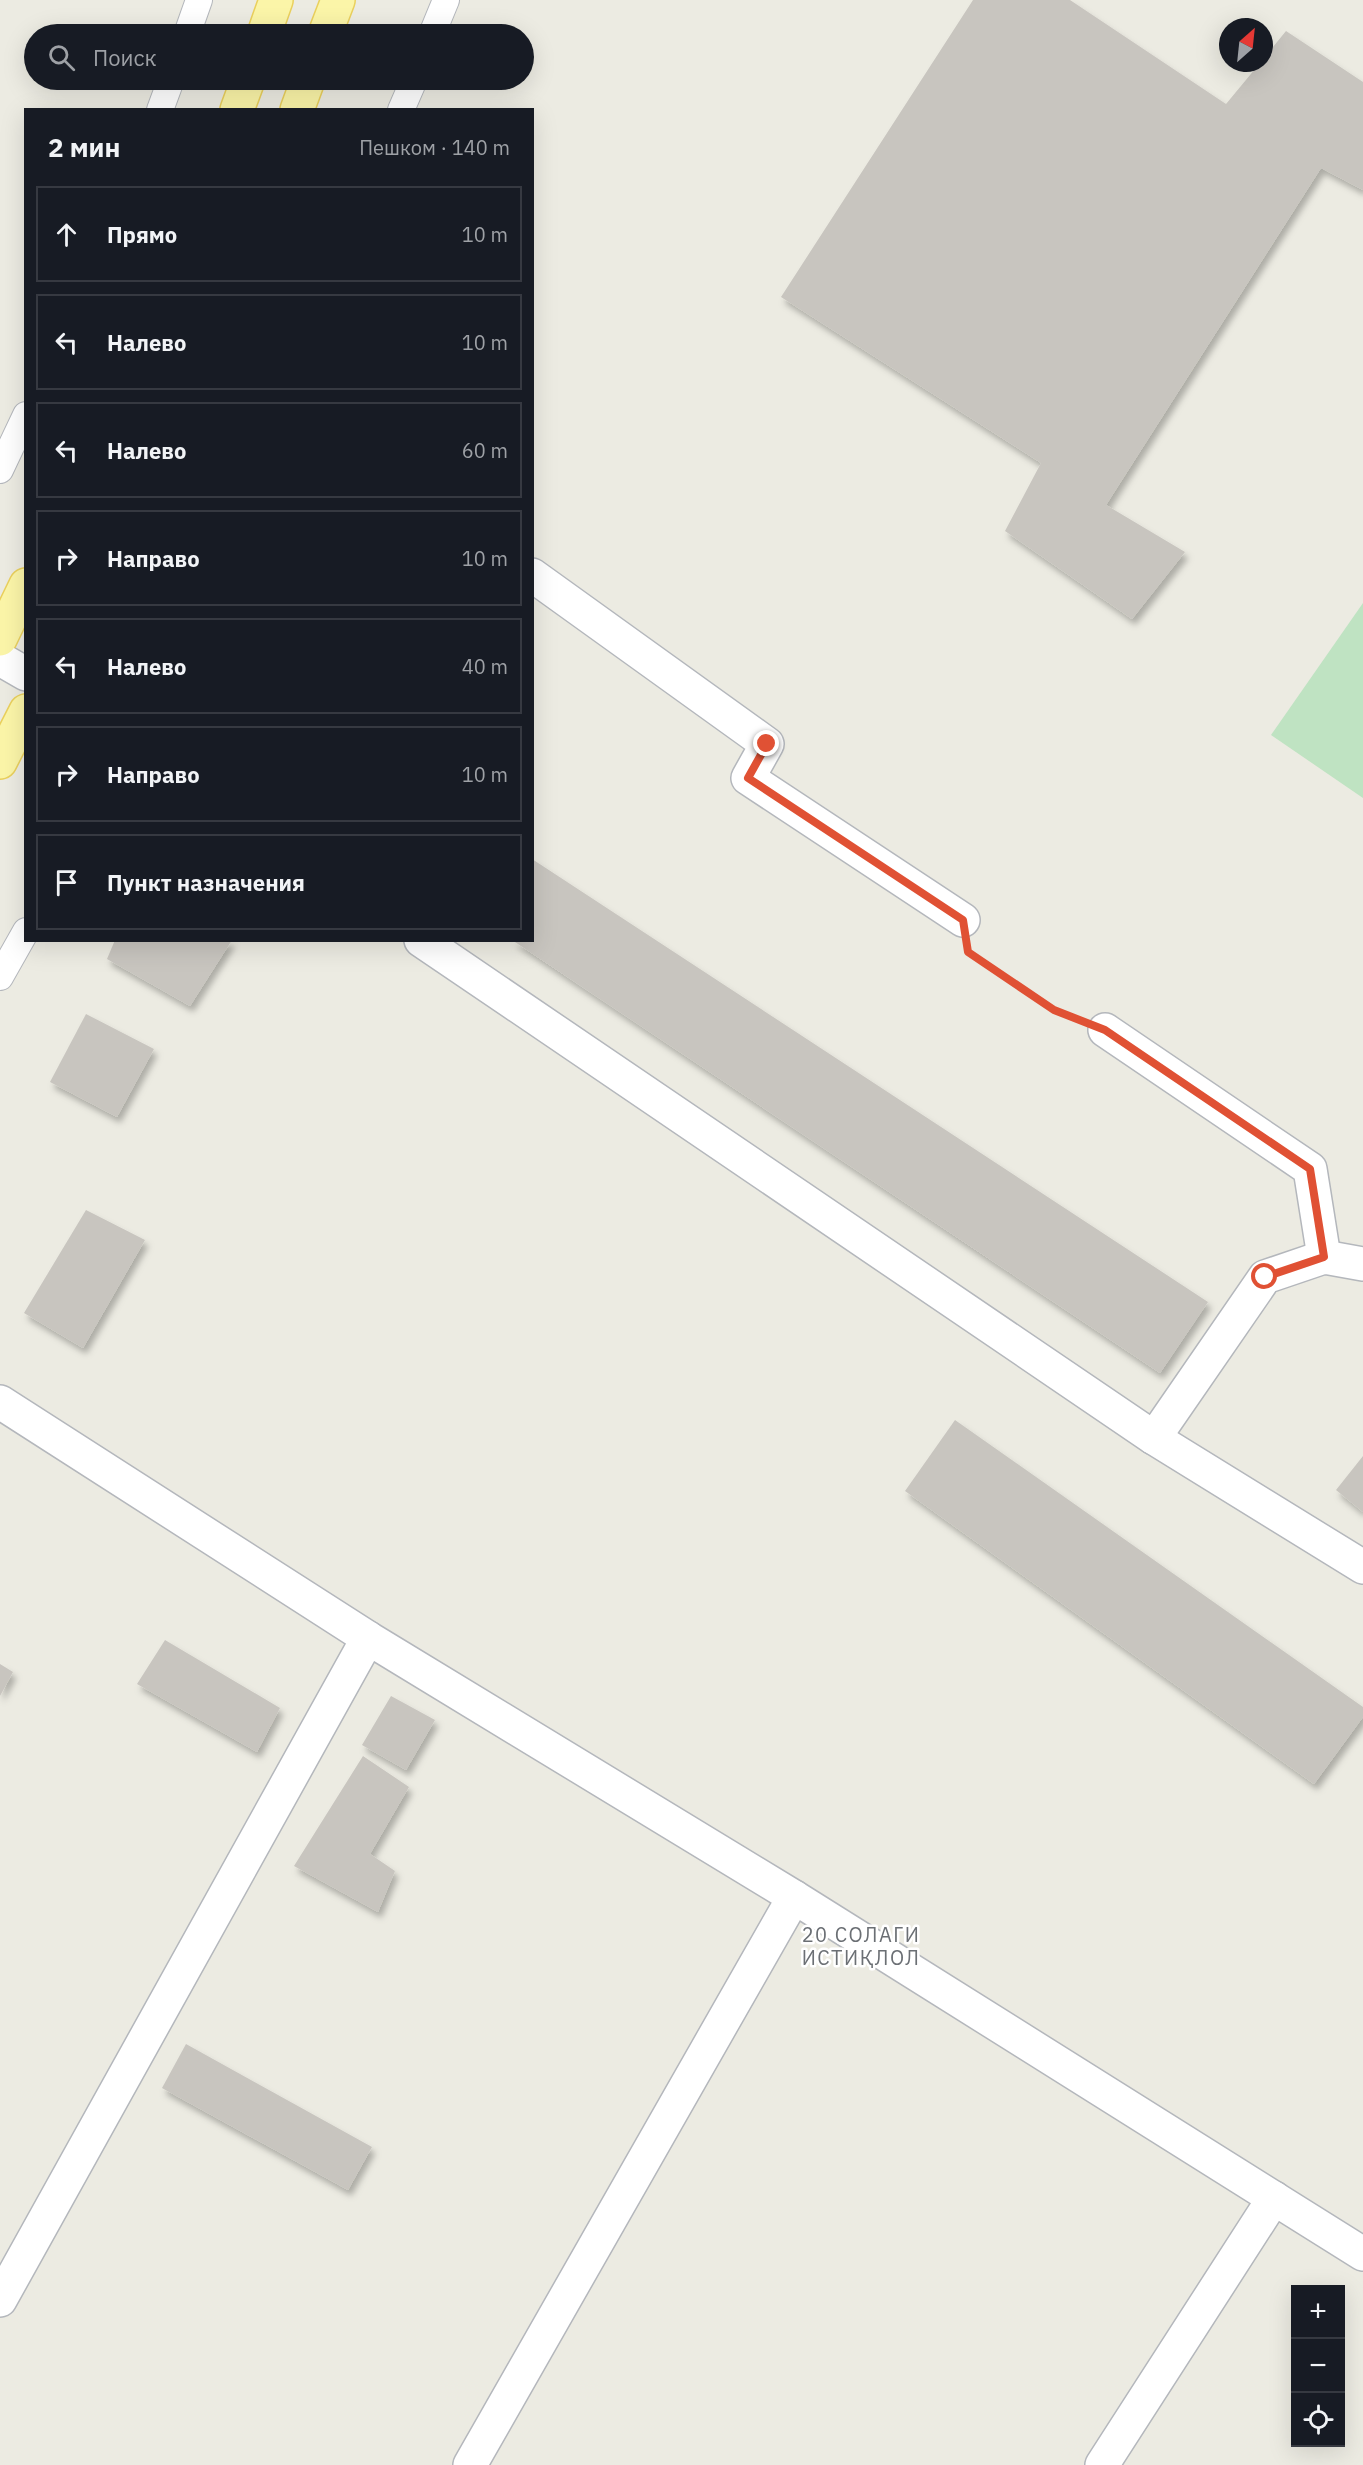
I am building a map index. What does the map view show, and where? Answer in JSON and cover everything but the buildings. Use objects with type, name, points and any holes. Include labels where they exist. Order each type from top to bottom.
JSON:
[{"type":"main road","points":[[268,24],[276,0]]},
{"type":"main road","points":[[329,24],[338,0]]},
{"type":"main road","points":[[238,108],[244,90]]},
{"type":"main road","points":[[298,108],[305,90]]},
{"type":"main road","points":[[0,639],[24,589]]},
{"type":"main road","points":[[0,762],[24,715]]},
{"type":"street","points":[[534,576],[767,744],[748,778],[963,920]]},
{"type":"street","points":[[0,659],[24,673]]},
{"type":"street","points":[[424,942],[1154,1438],[1363,1567]]},
{"type":"street","points":[[1105,1030],[1310,1169],[1324,1257]]},
{"type":"street","points":[[1154,1438],[1265,1277],[1324,1257],[1363,1264]]},
{"type":"street","points":[[0,1402],[368,1638],[794,1897],[1363,2253]]},
{"type":"street","points":[[0,2300],[368,1638]]},
{"type":"street","points":[[471,2465],[794,1897]]},
{"type":"street","points":[[1102,2465],[1274,2198]]},
{"type":"lane","points":[[191,24],[199,0]]},
{"type":"lane","points":[[436,24],[446,0]]},
{"type":"lane","points":[[161,108],[167,90]]},
{"type":"lane","points":[[403,108],[410,90]]},
{"type":"lane","points":[[0,470],[24,420]]},
{"type":"lane","points":[[0,977],[24,935]]},
{"type":"path","points":[[963,920],[968,952],[1054,1010],[1105,1030]]},
{"type":"green space","points":[[1363,603],[1363,798],[1271,735]]},
{"type":"district","name":"20 СОЛАГИ ИСТИҚЛОЛ","points":[[861,1946]]},
{"type":"route","points":[[767,744],[748,778],[963,920],[968,952],[1054,1010],[1105,1030],[1310,1169],[1324,1257],[1265,1277]]}]
